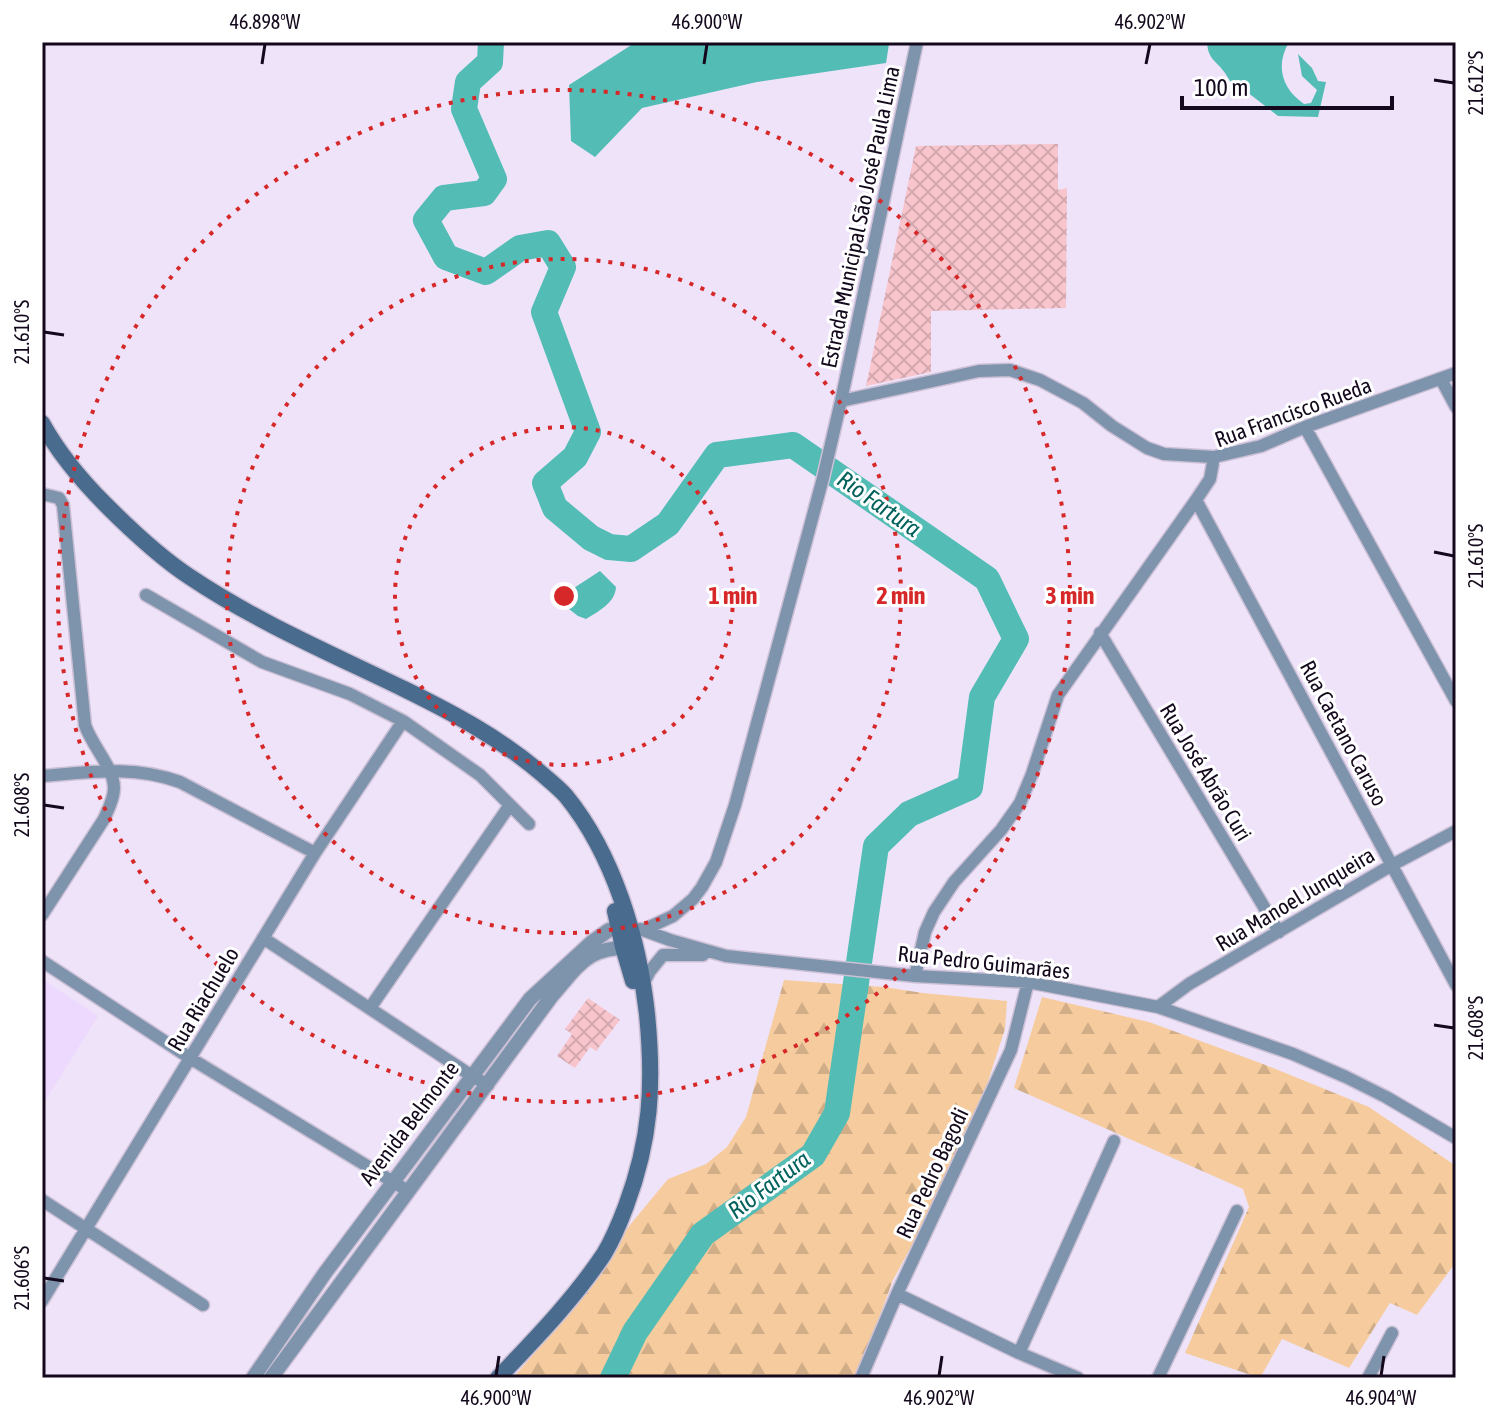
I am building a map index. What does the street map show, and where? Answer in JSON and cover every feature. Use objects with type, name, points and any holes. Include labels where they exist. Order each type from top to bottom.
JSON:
[{"type":"main road","points":[[42,423],[75,474],[124,524],[187,576],[251,615],[438,705],[493,736],[564,794],[585,823],[607,866],[649,1032]]},
{"type":"main road","points":[[498,1378],[562,1310],[605,1251],[633,1188],[647,1135],[651,1059],[643,984],[629,948]]},
{"type":"street","name":"Estrada Municipal São José Paula Lima","points":[[673,916],[693,899],[716,862],[735,805],[823,478],[917,42]]},
{"type":"street","points":[[841,401],[979,371],[1010,370],[1040,380],[1083,403],[1147,448],[1164,454],[1214,457]]},
{"type":"street","name":"Rua Francisco Rueda","points":[[915,976],[925,932],[934,912],[954,882],[1001,830],[1020,803],[1058,695],[1210,479],[1214,457],[1261,446],[1456,373]]},
{"type":"street","points":[[1441,379],[1456,407]]},
{"type":"street","points":[[1305,427],[1456,701]]},
{"type":"street","points":[[42,494],[59,498],[63,505],[85,725],[90,739],[111,771],[114,788],[104,819],[42,915]]},
{"type":"street","name":"Rua Caetano Caruso","points":[[1196,500],[1456,985]]},
{"type":"street","points":[[146,595],[262,662],[350,694],[403,721],[480,775],[529,824]]},
{"type":"street","name":"Rua José Abrão Curi","points":[[1100,633],[1279,932]]},
{"type":"street","name":"Rua Riachuelo","points":[[42,1301],[315,853],[403,721]]},
{"type":"street","points":[[42,776],[111,771],[160,774],[315,853]]},
{"type":"street","points":[[370,1008],[510,805]]},
{"type":"street","name":"Rua Manoel Junqueira","points":[[1158,1007],[1189,984],[1456,831]]},
{"type":"street","points":[[623,925],[673,916]]},
{"type":"street","points":[[663,955],[656,947],[658,936],[673,916]]},
{"type":"street","name":"Rua Pedro Guimarães","points":[[623,925],[726,956],[915,976],[1028,982],[1158,1007],[1293,1054],[1346,1077],[1456,1138]]},
{"type":"street","name":"Avenida Belmonte","points":[[253,1378],[392,1181],[530,999],[576,956],[623,925]]},
{"type":"street","points":[[263,938],[488,1085]]},
{"type":"street","points":[[629,948],[663,955],[726,956]]},
{"type":"street","name":"Avenida Belmonte","points":[[271,1378],[537,1015],[575,970],[599,950],[629,948]]},
{"type":"street","points":[[643,984],[663,955]]},
{"type":"street","points":[[42,961],[190,1058],[408,1191]]},
{"type":"street","name":"Rua Pedro Bagodi","points":[[861,1378],[1011,1050],[1028,982]]},
{"type":"street","points":[[1019,1353],[1114,1141]]},
{"type":"street","points":[[42,1200],[203,1305]]},
{"type":"street","points":[[1158,1378],[1237,1211]]},
{"type":"street","points":[[897,1294],[1078,1378]]},
{"type":"street","points":[[1368,1378],[1392,1333]]},
{"type":"shaded area","points":[[636,42],[889,44],[886,63],[757,82],[642,108],[595,157],[571,141],[569,85]]},
{"type":"shaded area","points":[[1207,42],[1289,42],[1282,60],[1283,76],[1296,98],[1304,104],[1311,103],[1317,90],[1302,76],[1298,54],[1312,68],[1318,81],[1326,82],[1318,117],[1278,116],[1247,92],[1237,91],[1211,56]]},
{"type":"shaded area","points":[[600,571],[616,587],[613,598],[601,610],[586,619],[560,602],[563,595]]},
{"type":"shaded area","points":[[42,979],[98,1016],[42,1106]]},
{"type":"green space","points":[[784,980],[884,987],[1007,1001],[1005,1029],[969,1140],[893,1280],[857,1378],[513,1378],[567,1315],[629,1226],[668,1179],[706,1164],[727,1147],[746,1117]]},
{"type":"green space","points":[[1042,997],[1149,1022],[1369,1107],[1456,1166],[1456,1262],[1417,1315],[1390,1303],[1349,1368],[1282,1339],[1260,1378],[1185,1353],[1249,1207],[1243,1189],[1014,1088]]},
{"type":"building","points":[[1058,144],[1058,190],[1067,188],[1066,308],[931,311],[931,372],[866,386],[916,146]]},
{"type":"building","points":[[588,998],[620,1020],[596,1051],[590,1047],[575,1068],[557,1056],[572,1034],[565,1029]]},
{"type":"waterway","name":"Rio Fartura","points":[[491,42],[490,62],[468,82],[464,109],[494,179],[484,193],[444,198],[426,220],[446,257],[486,272],[520,248],[548,243],[563,267],[544,312],[588,432],[575,457],[545,483],[555,508],[591,538],[609,547],[631,549],[668,524],[717,455],[793,445],[987,579],[1016,639],[982,697],[970,787],[909,814],[876,846],[837,1113],[813,1155],[703,1234],[635,1332],[613,1378]]}]
